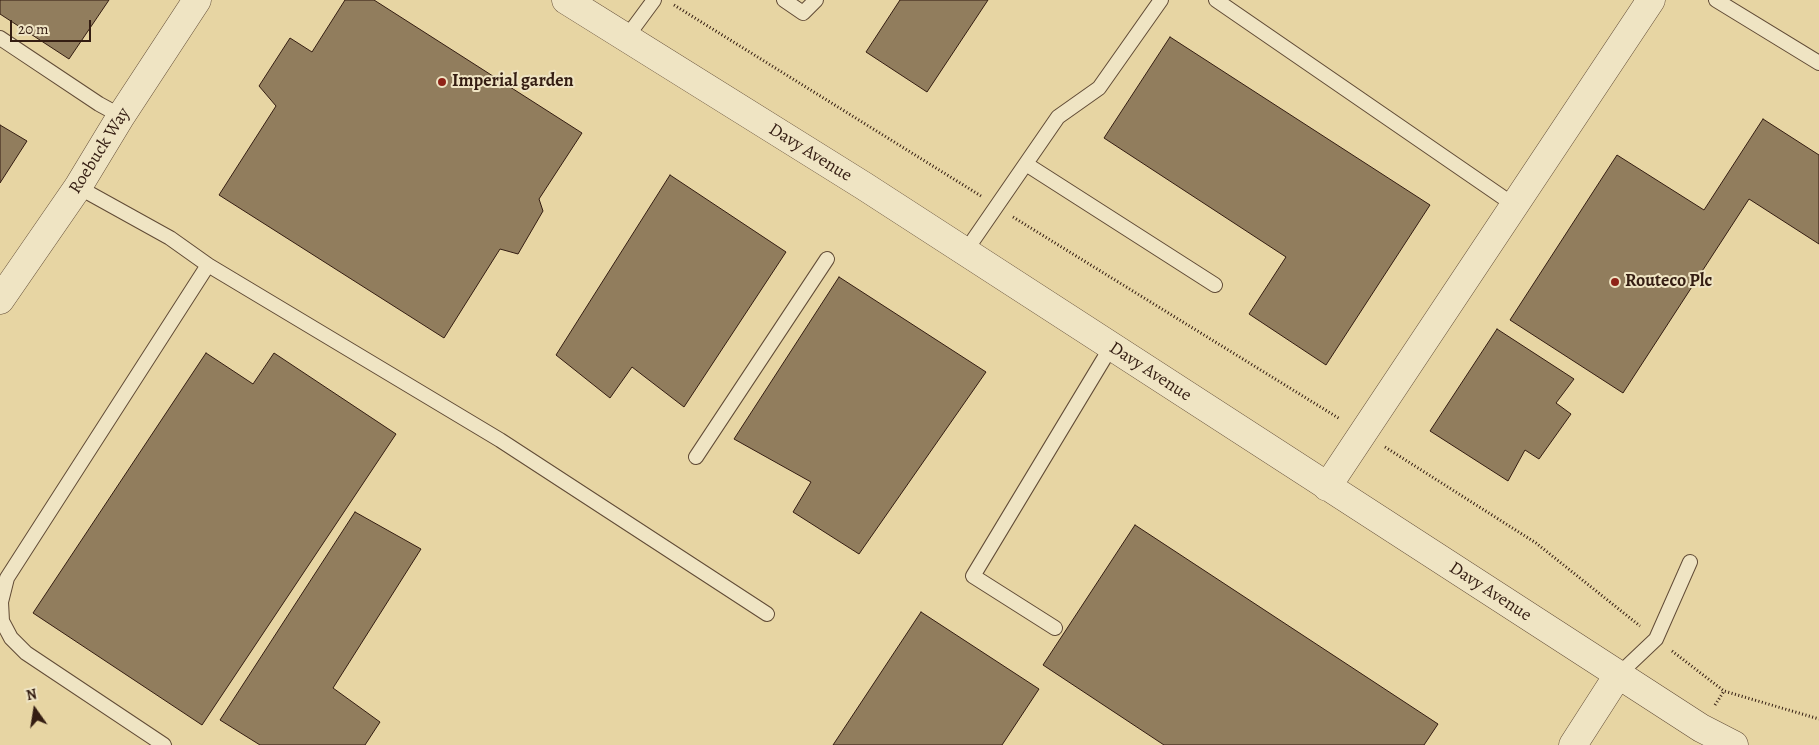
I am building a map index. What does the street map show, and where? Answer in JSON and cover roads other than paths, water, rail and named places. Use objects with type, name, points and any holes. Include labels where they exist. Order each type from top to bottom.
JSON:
[{"type":"street","name":"Roebuck Way","points":[[0,300],[78,188],[121,116],[197,0]]},
{"type":"street","name":"Davy Avenue","points":[[566,0],[864,186],[1618,675],[1701,728],[1734,745]]},
{"type":"street","points":[[1327,487],[1651,0]]},
{"type":"street","points":[[1574,745],[1618,675]]},
{"type":"lane","points":[[626,38],[654,0]]},
{"type":"lane","points":[[784,0],[803,13],[816,0]]},
{"type":"lane","points":[[965,252],[1058,117],[1099,88],[1161,0]]},
{"type":"lane","points":[[1216,0],[1514,205]]},
{"type":"lane","points":[[1716,0],[1819,63]]},
{"type":"lane","points":[[0,38],[99,104],[121,116]]},
{"type":"lane","points":[[1026,164],[1215,285]]},
{"type":"lane","points":[[78,188],[170,238],[208,265],[500,440],[767,614]]},
{"type":"lane","points":[[696,457],[827,259]]},
{"type":"lane","points":[[164,745],[26,653],[11,638],[2,622],[0,602],[7,578],[208,265]]},
{"type":"lane","points":[[1055,628],[972,576],[1111,347]]},
{"type":"lane","points":[[1618,675],[1656,639],[1690,562]]},
{"type":"place","name":"Imperial garden","points":[[442,82]]},
{"type":"place","name":"Routeco Plc","points":[[1615,282]]}]
